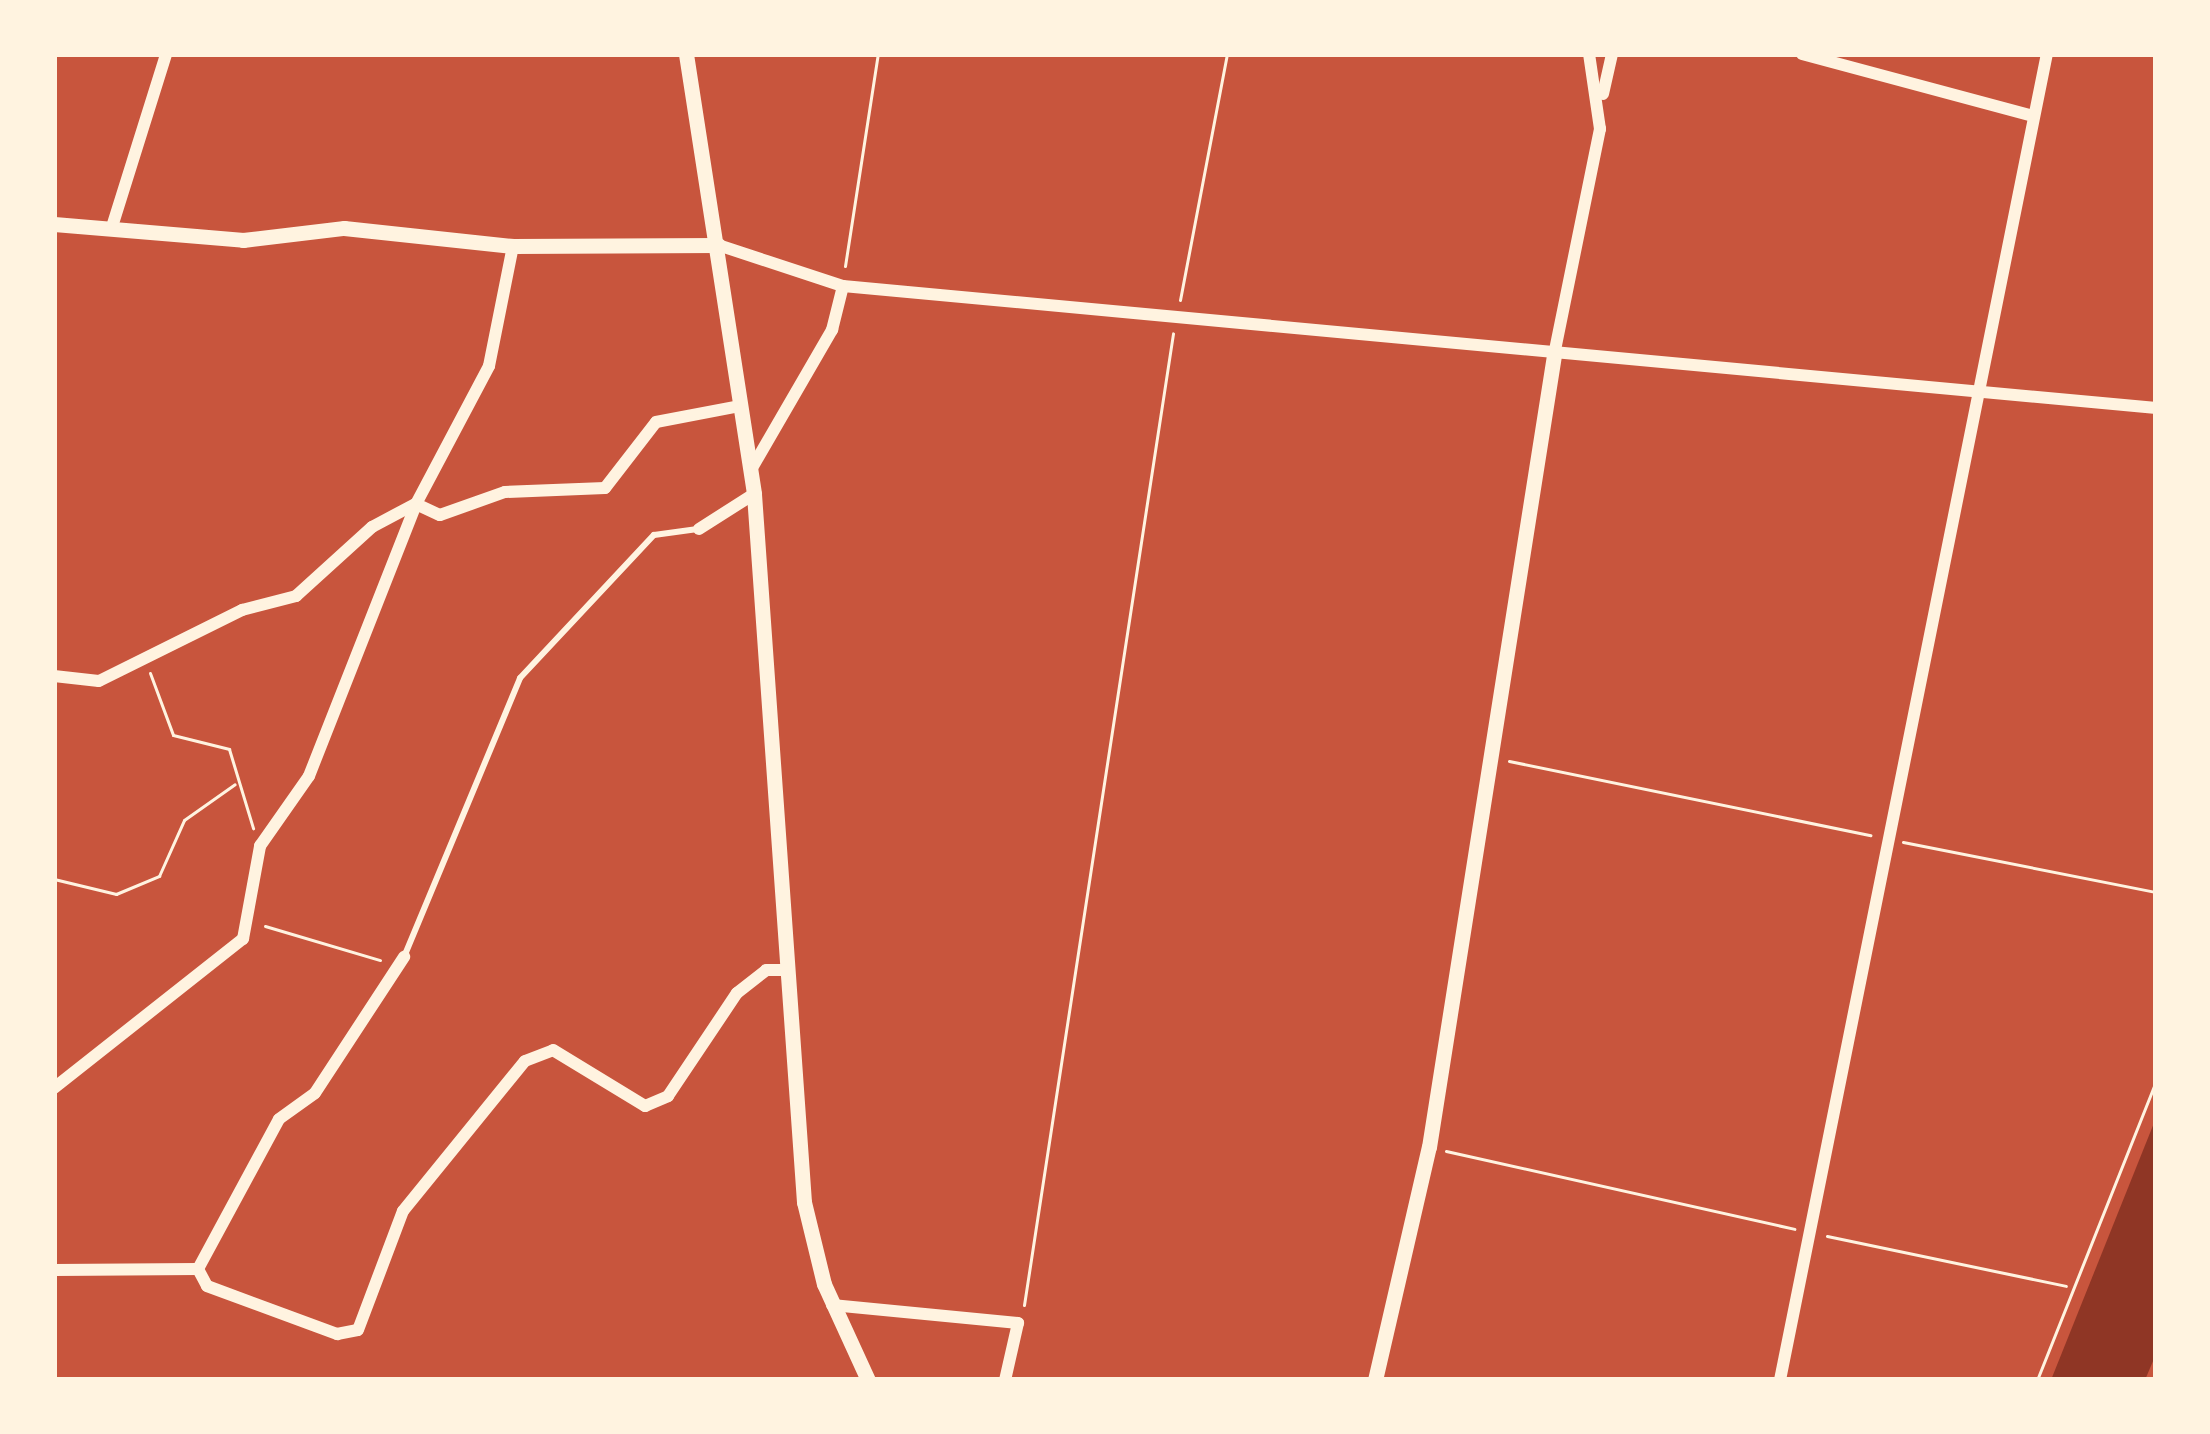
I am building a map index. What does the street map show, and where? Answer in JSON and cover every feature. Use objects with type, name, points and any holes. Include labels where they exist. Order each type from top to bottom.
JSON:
[{"type":"street","points":[[110,230],[166,54]]},
{"type":"street","points":[[686,54],[752,468],[804,1202],[832,1305],[868,1380]]},
{"type":"street","points":[[1589,54],[1602,100]]},
{"type":"street","points":[[1375,1380],[1429,1147],[1484,756],[1612,54]]},
{"type":"street","points":[[1802,54],[2035,116]]},
{"type":"street","points":[[1780,1380],[2047,54]]},
{"type":"street","points":[[54,224],[243,240],[344,228],[513,246],[718,245],[843,286],[2156,407]]},
{"type":"street","points":[[54,1088],[243,939],[260,846],[309,776],[416,504],[489,365],[513,246]]},
{"type":"street","points":[[752,468],[832,330],[843,286]]},
{"type":"street","points":[[416,504],[440,515],[505,492],[605,488],[656,422],[740,406]]},
{"type":"street","points":[[699,529],[754,494]]},
{"type":"street","points":[[54,676],[99,681],[143,654],[296,596],[371,526],[416,504]]},
{"type":"street","points":[[198,1269],[279,1118],[315,1093],[404,956]]},
{"type":"street","points":[[198,1269],[207,1286],[337,1334],[358,1330],[403,1211],[525,1061],[553,1049],[645,1106],[668,1096],[737,994],[766,970],[787,970]]},
{"type":"street","points":[[54,1270],[198,1269]]},
{"type":"street","points":[[832,1305],[1018,1323],[1005,1380]]},
{"type":"lane","points":[[404,956],[520,678],[654,535],[699,529]]},
{"type":"path","points":[[843,286],[878,54]]},
{"type":"path","points":[[1018,1323],[1045,1223],[1045,1114],[1112,761],[1176,320],[1227,54]]},
{"type":"path","points":[[143,654],[172,735],[229,749],[236,783],[260,846]]},
{"type":"path","points":[[1484,756],[2156,892]]},
{"type":"path","points":[[54,879],[116,895],[159,876],[184,820],[236,783]]},
{"type":"path","points":[[243,939],[268,925],[361,962],[404,956]]},
{"type":"path","points":[[2037,1380],[2156,1081]]},
{"type":"path","points":[[1429,1147],[2066,1286]]},
{"type":"shaded area","points":[[2156,1118],[2156,1354],[2145,1380],[2051,1380]]}]
